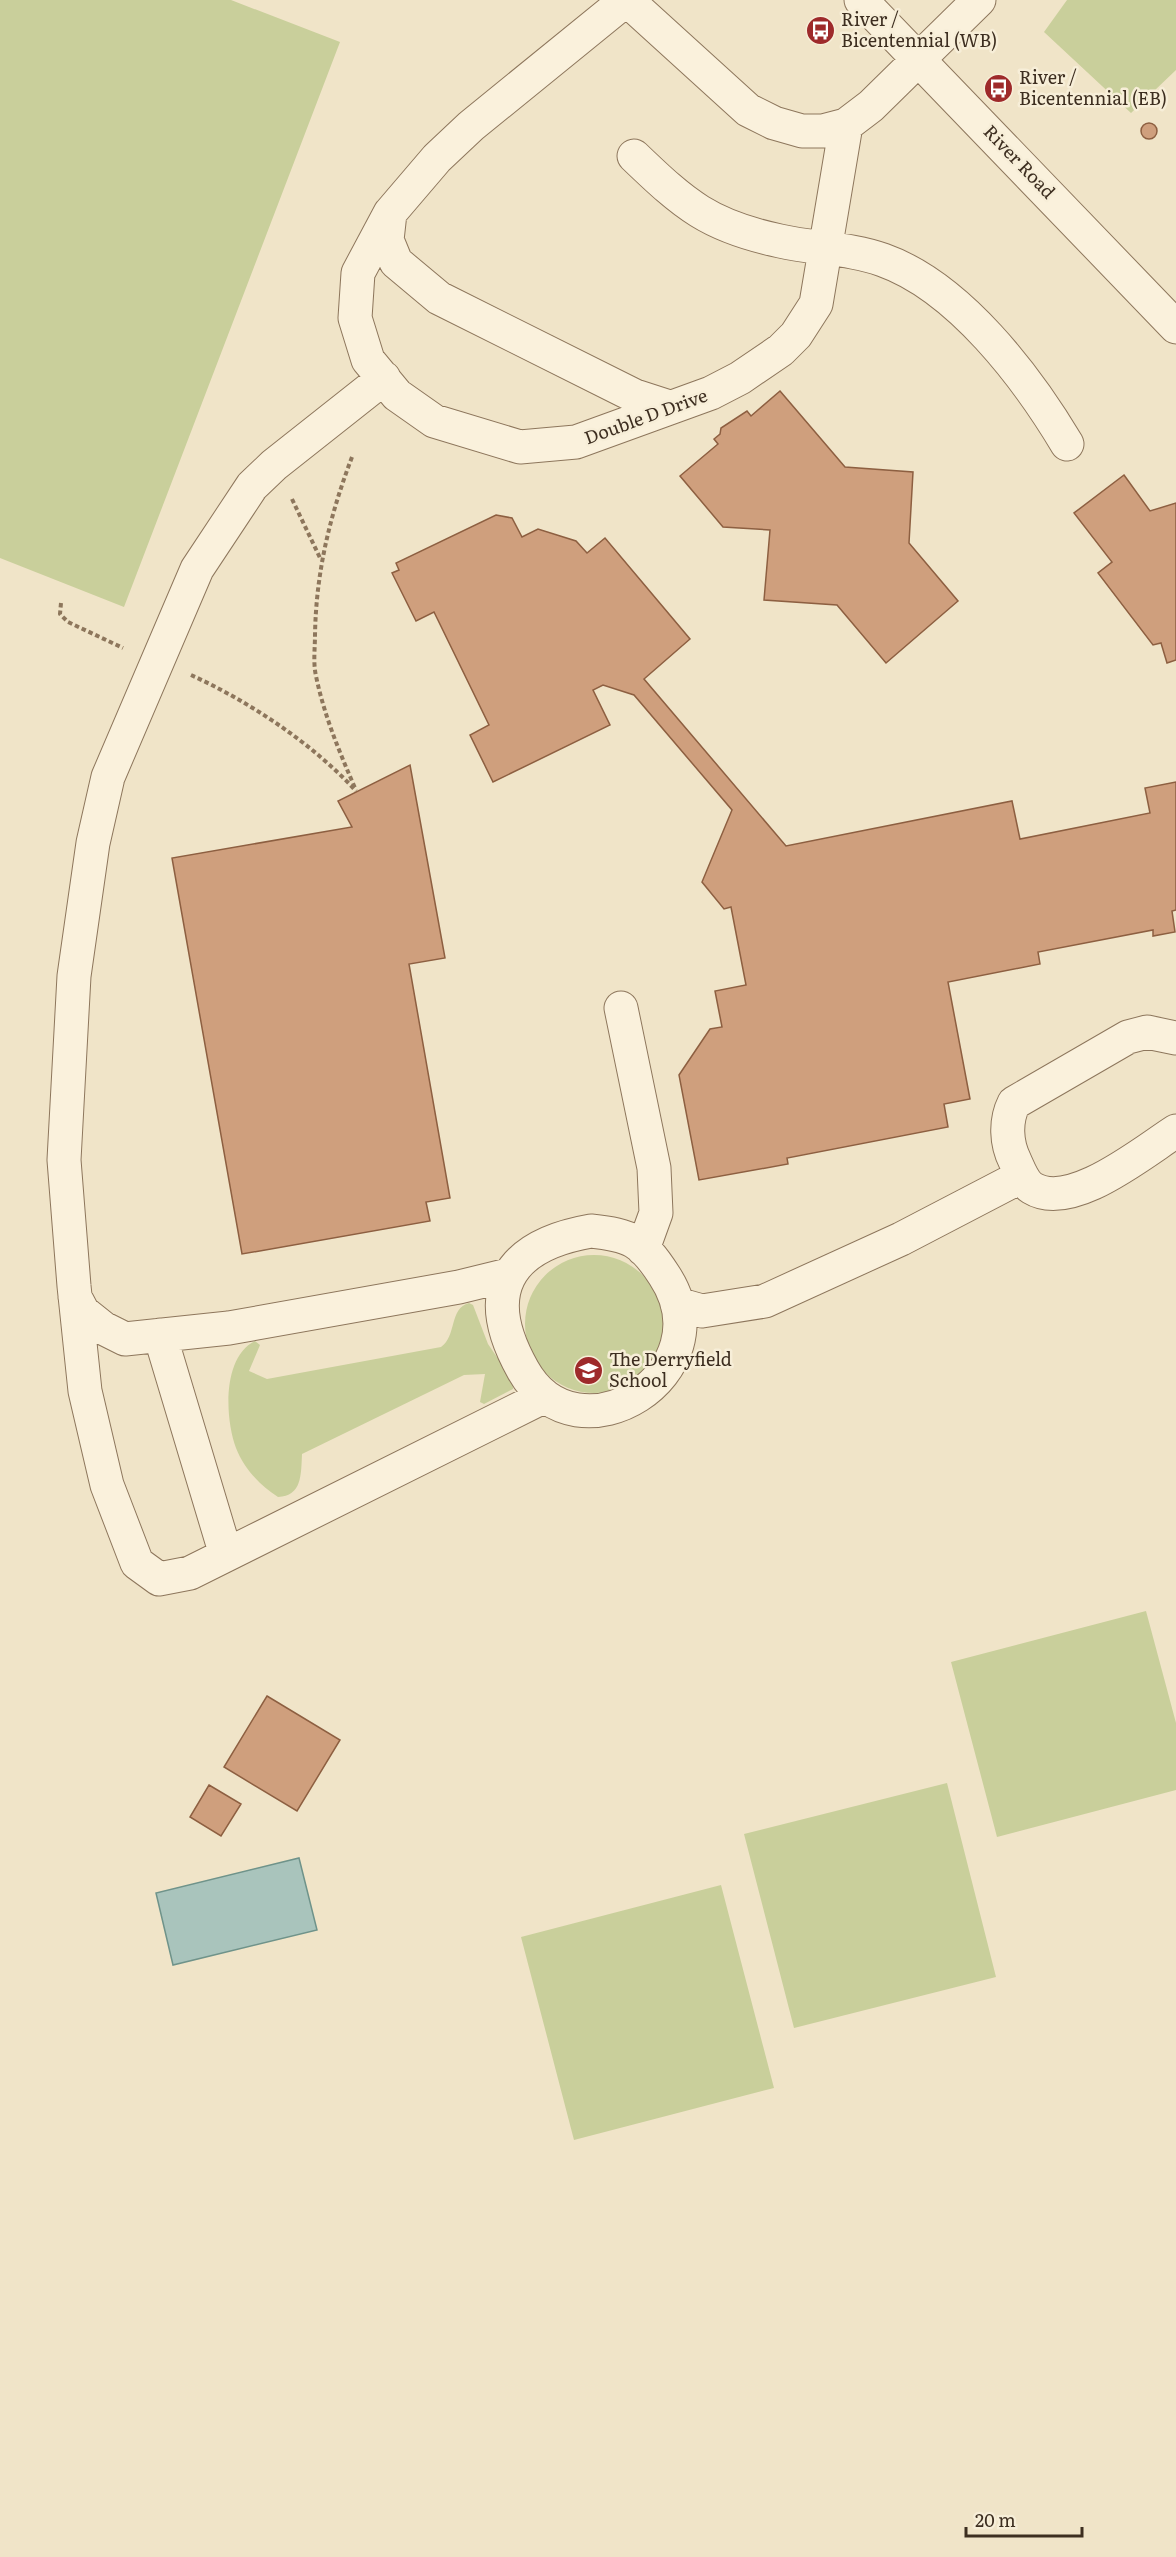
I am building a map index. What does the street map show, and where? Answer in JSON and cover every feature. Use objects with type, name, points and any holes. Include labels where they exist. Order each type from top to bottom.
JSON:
[{"type":"street","name":"Double D Drive","points":[[846,125],[816,304],[796,335],[781,350],[740,378],[711,393],[576,442],[520,447],[434,421],[397,395],[368,360],[355,318],[358,273],[390,213],[437,158],[471,126],[626,0],[748,110],[774,123],[802,131],[823,131],[846,125],[872,106],[921,60],[979,0]]},
{"type":"street","name":"River Road","points":[[861,0],[1174,321]]},
{"type":"street","points":[[634,156],[692,209],[717,223],[781,241],[826,247],[885,261],[917,278],[946,298],[991,342],[1046,409],[1067,444]]},
{"type":"street","points":[[390,213],[387,240],[396,262],[439,298],[635,396],[669,407]]},
{"type":"street","points":[[384,378],[274,465],[252,486],[197,569],[108,777],[93,843],[74,976],[64,1160],[75,1296],[87,1401],[107,1485],[136,1563],[159,1579],[190,1573],[543,1397]]},
{"type":"street","points":[[621,1008],[654,1168],[656,1213],[644,1249]]},
{"type":"street","points":[[1166,1033],[1128,1037],[1014,1103],[1008,1116],[1009,1139],[1012,1156],[1030,1187],[1051,1195],[1066,1194],[1115,1171],[1176,1131]]},
{"type":"street","points":[[678,1304],[702,1311],[765,1301],[901,1239],[1022,1176]]},
{"type":"street","points":[[591,1231],[622,1234],[644,1249],[670,1284],[678,1304],[680,1330],[673,1358],[663,1375],[640,1395],[608,1407],[584,1411],[564,1408],[543,1397],[531,1385],[514,1355],[502,1318],[501,1294],[508,1275],[529,1254],[572,1234],[591,1231]]},
{"type":"street","points":[[75,1296],[83,1312],[103,1328],[125,1339],[229,1328],[459,1287],[508,1275]]},
{"type":"street","points":[[160,1335],[226,1555]]},
{"type":"path","points":[[61,603],[60,614],[68,622],[99,638],[187,673],[236,699],[316,751],[356,791],[326,717],[315,663],[316,594],[321,561],[330,522],[352,457]]},
{"type":"green space","points":[[0,0],[231,0],[340,42],[124,607],[0,558]]},
{"type":"green space","points":[[1067,0],[1176,0],[1176,70],[1131,113],[1044,32]]},
{"type":"green space","points":[[594,1255],[621,1260],[633,1266],[643,1275],[652,1285],[658,1297],[663,1324],[658,1351],[652,1363],[643,1373],[633,1382],[621,1388],[594,1393],[567,1388],[555,1382],[545,1373],[536,1363],[530,1351],[525,1324],[530,1297],[536,1285],[545,1275],[555,1266],[567,1260]]},
{"type":"green space","points":[[469,1303],[473,1305],[488,1344],[514,1382],[513,1389],[484,1404],[480,1402],[485,1374],[464,1375],[302,1454],[299,1483],[292,1493],[286,1496],[278,1497],[248,1470],[239,1456],[232,1436],[228,1406],[232,1374],[244,1349],[255,1341],[260,1345],[249,1371],[267,1379],[441,1347],[449,1336],[458,1310]]},
{"type":"green space","points":[[1146,1611],[1176,1723],[1176,1790],[997,1837],[951,1662]]},
{"type":"green space","points":[[947,1783],[996,1977],[794,2028],[744,1834]]},
{"type":"green space","points":[[721,1885],[774,2088],[574,2140],[521,1937]]},
{"type":"water","points":[[299,1858],[317,1930],[173,1965],[156,1893]]},
{"type":"building","points":[[1149,123],[1155,125],[1157,131],[1155,137],[1149,139],[1143,137],[1141,131],[1143,125]]},
{"type":"building","points":[[780,391],[845,467],[913,472],[909,543],[958,601],[886,663],[837,605],[764,600],[770,530],[723,527],[680,476],[718,444],[714,439],[720,434],[721,428],[747,411],[751,416]]},
{"type":"building","points":[[1124,475],[1150,511],[1176,503],[1176,660],[1167,663],[1161,643],[1153,645],[1098,573],[1112,562],[1074,513]]},
{"type":"building","points":[[496,515],[512,518],[522,537],[538,529],[576,541],[587,553],[605,538],[690,639],[644,679],[786,846],[1012,801],[1020,839],[1150,813],[1145,788],[1176,782],[1176,910],[1172,911],[1175,932],[1153,936],[1153,930],[1038,952],[1040,964],[948,982],[970,1099],[944,1104],[948,1127],[787,1158],[788,1164],[699,1180],[679,1075],[710,1029],[722,1027],[715,991],[746,985],[731,907],[724,909],[702,882],[732,810],[634,695],[603,685],[593,690],[610,725],[493,782],[470,735],[489,725],[434,612],[416,621],[392,573],[399,570],[396,563]]},
{"type":"building","points":[[410,765],[445,958],[409,964],[450,1198],[426,1202],[430,1221],[242,1254],[172,858],[352,827],[338,801]]},
{"type":"building","points":[[267,1696],[340,1740],[297,1811],[224,1767]]},
{"type":"building","points":[[209,1785],[241,1804],[221,1836],[190,1817]]},
{"type":"place","name":"River / Bicentennial (WB)","points":[[820,30]]},
{"type":"place","name":"River / Bicentennial (EB)","points":[[998,88]]},
{"type":"place","name":"The Derryfield School","points":[[588,1370]]}]
